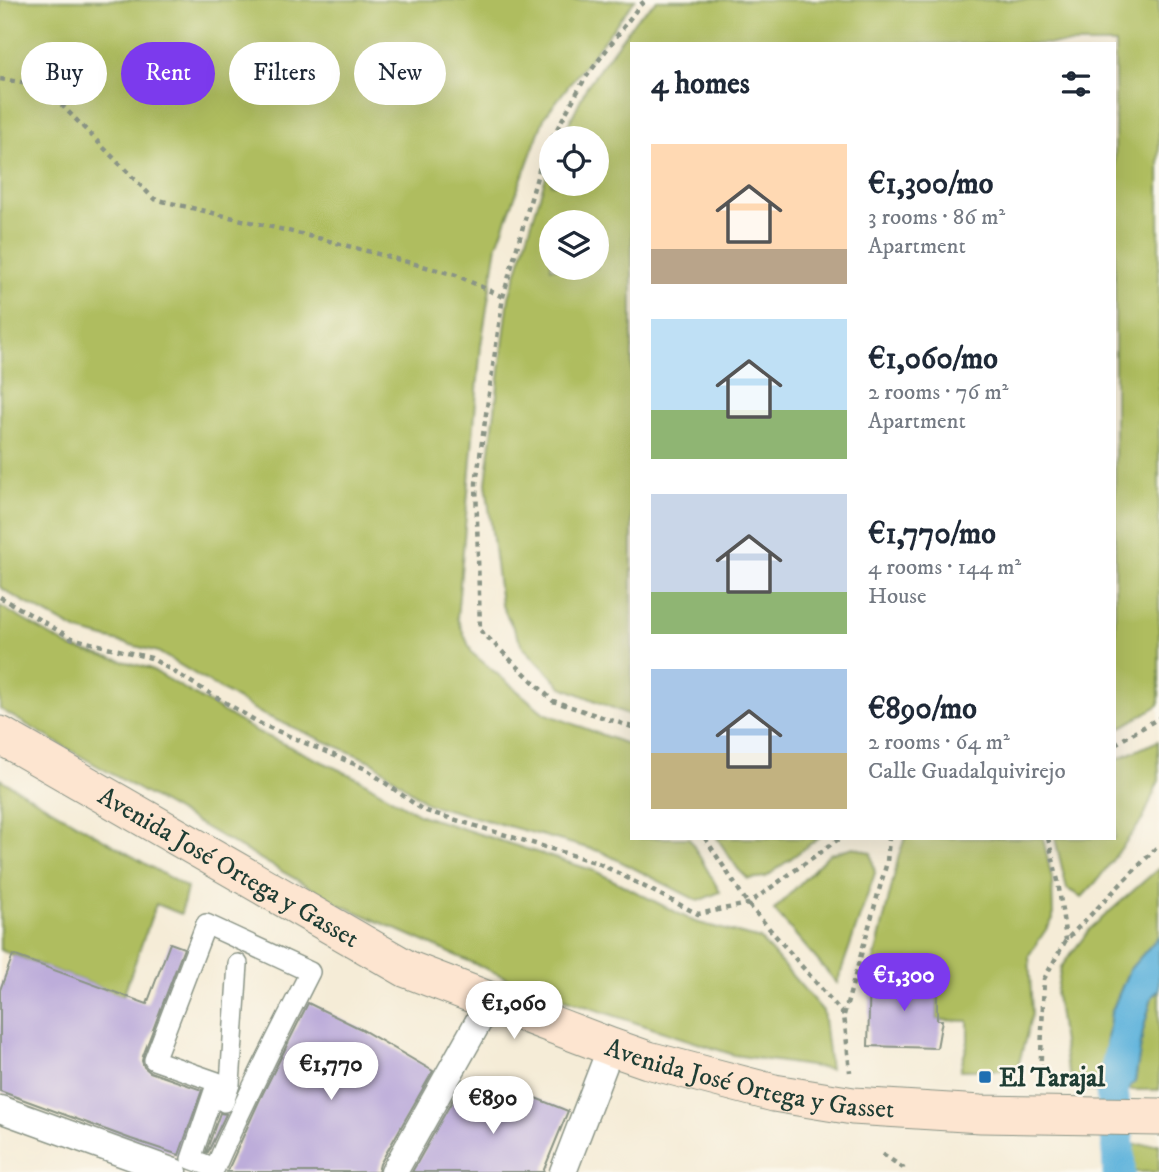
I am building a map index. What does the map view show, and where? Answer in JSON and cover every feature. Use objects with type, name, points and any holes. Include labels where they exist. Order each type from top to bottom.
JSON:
[{"type":"main road","name":"Avenida José Ortega y Gasset","points":[[0,735],[407,969],[611,1047],[774,1093],[853,1106],[981,1114],[1129,1117]]},
{"type":"street","points":[[206,924],[310,972],[251,1088],[215,1168],[199,1168],[191,1158],[218,1082],[154,1060],[206,924]]},
{"type":"street","points":[[199,1168],[230,1084],[238,964]]},
{"type":"street","points":[[394,1172],[490,1001]]},
{"type":"street","points":[[563,1172],[611,1047]]},
{"type":"street","points":[[0,1109],[174,1172]]},
{"type":"path","points":[[559,126],[584,80],[646,0]]},
{"type":"path","points":[[0,79],[42,85],[154,199],[322,239],[456,275],[503,297]]},
{"type":"path","points":[[539,170],[503,297],[475,483],[480,630],[553,701],[630,726]]},
{"type":"path","points":[[0,597],[71,638],[151,658],[261,724],[366,769],[423,810],[598,863],[698,914],[748,904],[838,840]]},
{"type":"path","points":[[1116,743],[1159,718]]},
{"type":"path","points":[[706,840],[748,904],[844,1015]]},
{"type":"path","points":[[853,1106],[844,1015],[887,862],[890,840]]},
{"type":"path","points":[[1048,840],[1058,881],[1066,940]]},
{"type":"path","points":[[1039,1115],[1044,979],[1066,940],[1159,845]]},
{"type":"path","points":[[883,1154],[903,1168],[902,1172]]},
{"type":"green space","points":[[0,0],[635,0],[539,126],[497,245],[481,345],[457,618],[472,653],[544,713],[630,745],[630,840],[690,840],[720,892],[698,901],[602,852],[428,804],[373,762],[262,714],[158,652],[78,631],[0,587]]},
{"type":"green space","points":[[657,0],[1159,0],[1159,705],[1116,730],[1116,42],[630,42],[630,715],[562,687],[523,647],[501,604],[486,483],[509,297],[540,196],[609,196],[609,126],[568,126],[587,86],[637,18]]},
{"type":"green space","points":[[0,606],[72,648],[149,668],[256,731],[359,779],[420,815],[595,871],[695,922],[760,939],[823,1011],[830,1069],[734,1055],[530,988],[341,905],[0,709]]},
{"type":"green space","points":[[1158,741],[1159,780],[1143,819],[1082,897],[1067,889],[1055,840],[1116,840],[1116,760]]},
{"type":"green space","points":[[0,779],[187,888],[181,914],[156,904],[123,996],[0,950]]},
{"type":"green space","points":[[718,840],[815,840],[766,877],[748,879]]},
{"type":"green space","points":[[904,840],[1043,840],[1052,879],[1053,919],[1029,955],[1032,1014],[1017,1070],[960,1070],[968,1042],[968,1021],[937,1020],[937,979],[870,978]]},
{"type":"green space","points":[[854,847],[871,853],[875,873],[837,983],[774,910],[829,854]]},
{"type":"green space","points":[[1159,868],[1159,936],[1129,970],[1111,1013],[1099,1092],[1074,1087],[1066,1064],[1056,995],[1061,967],[1091,928]]},
{"type":"green space","points":[[1159,989],[1159,1090],[1126,1090],[1135,1082],[1143,1031],[1152,997]]},
{"type":"green space","points":[[1159,1144],[1159,1172],[1132,1172],[1130,1145]]},
{"type":"water","points":[[1159,936],[1159,989],[1152,997],[1143,1031],[1135,1082],[1126,1090],[1099,1092],[1111,1013],[1129,970]]},
{"type":"building","points":[[170,943],[184,948],[142,1061],[150,1072],[202,1090],[179,1155],[0,1091],[0,990],[13,955],[147,1004]]},
{"type":"building","points":[[870,978],[937,979],[937,1020],[942,1020],[937,1048],[868,1046]]},
{"type":"building","points":[[308,1003],[359,1028],[433,1071],[378,1172],[227,1172],[260,1099]]},
{"type":"building","points":[[461,1085],[517,1109],[523,1093],[568,1111],[543,1172],[412,1172]]},
{"type":"building","points":[[220,1113],[226,1114],[206,1152]]},
{"type":"waterway","points":[[1119,1172],[1112,1091],[1122,1046]]},
{"type":"place","name":"El Tarajal","points":[[985,1077]]}]
